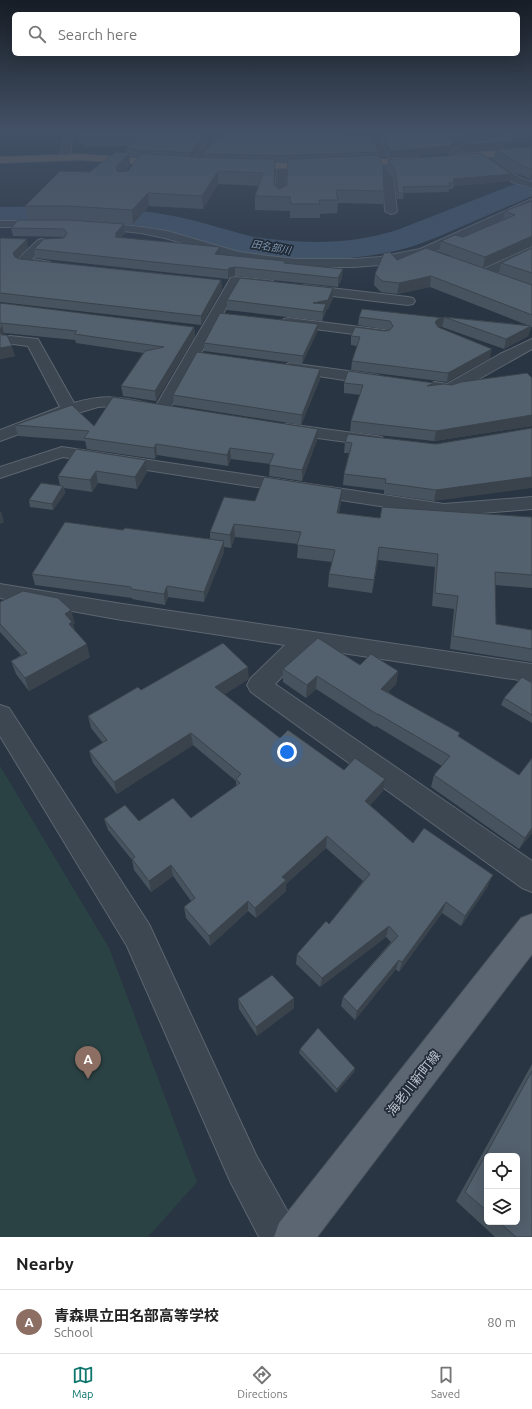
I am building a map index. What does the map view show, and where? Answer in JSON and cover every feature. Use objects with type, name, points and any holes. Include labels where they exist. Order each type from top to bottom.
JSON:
[{"type":"main road","name":"海老川新町線","points":[[293,1237],[532,929]]},
{"type":"street","points":[[280,198],[281,188]]},
{"type":"street","points":[[389,188],[391,211]]},
{"type":"street","points":[[86,225],[141,230],[167,235],[238,255],[296,263],[367,262],[424,252],[532,202]]},
{"type":"street","points":[[0,224],[58,224]]},
{"type":"street","points":[[28,243],[55,243]]},
{"type":"street","points":[[42,243],[22,262],[61,266]]},
{"type":"street","points":[[484,274],[532,251]]},
{"type":"street","points":[[424,252],[437,257]]},
{"type":"street","points":[[471,270],[498,280]]},
{"type":"street","points":[[0,436],[70,410],[110,401],[169,410],[192,355],[235,280],[408,301]]},
{"type":"street","points":[[217,283],[233,285]]},
{"type":"street","points":[[216,314],[231,316]]},
{"type":"street","points":[[277,321],[384,334]]},
{"type":"street","points":[[190,330],[205,332]]},
{"type":"street","points":[[10,340],[33,342],[70,410]]},
{"type":"street","points":[[419,385],[450,389],[498,354],[532,343]]},
{"type":"street","points":[[192,355],[207,357]]},
{"type":"street","points":[[278,367],[395,382]]},
{"type":"street","points":[[271,426],[390,443]]},
{"type":"street","points":[[0,474],[62,452],[444,510],[532,503]]},
{"type":"street","points":[[0,591],[116,611],[532,673]]},
{"type":"street","points":[[305,639],[259,685],[532,878]]},
{"type":"street","points":[[0,715],[138,934],[243,1168],[280,1237]]},
{"type":"green space","points":[[0,766],[109,948],[197,1182],[148,1237],[0,1237]]},
{"type":"water","name":"田名部川","points":[[506,188],[532,188],[532,196],[425,242],[386,253],[330,259],[273,257],[236,251],[163,231],[122,224],[70,221],[0,221],[0,207],[105,208],[147,212],[179,217],[254,237],[290,241],[344,241],[379,235],[397,230]]},
{"type":"building","points":[[43,188],[207,188],[202,196],[148,193],[132,210],[69,206],[25,206]]},
{"type":"building","points":[[258,188],[279,189],[282,188],[384,188],[384,191],[336,190],[338,200],[319,200],[320,204],[291,204],[290,197],[255,196]]},
{"type":"building","points":[[397,188],[403,188],[404,193],[398,193]]},
{"type":"building","points":[[532,201],[532,236],[485,257],[441,241],[455,235],[463,237],[515,215],[505,211]]},
{"type":"building","points":[[18,220],[70,220],[124,224],[115,234],[117,234],[115,237],[220,247],[215,254],[343,269],[338,278],[235,267],[229,268],[228,270],[34,249],[44,239],[64,238],[67,233],[64,229],[11,228]]},
{"type":"building","points":[[1,238],[27,239],[13,253],[15,257],[20,259],[221,280],[201,316],[0,293]]},
{"type":"building","points":[[426,248],[532,285],[532,315],[431,276],[399,283],[382,281],[375,274],[384,253],[390,252],[397,260]]},
{"type":"building","points":[[532,248],[532,273],[501,263]]},
{"type":"building","points":[[240,278],[333,288],[328,300],[313,303],[326,304],[323,312],[227,300]]},
{"type":"building","points":[[0,303],[194,327],[155,391],[121,386],[145,351],[164,347],[74,334],[77,331],[1,323],[2,326],[0,330]]},
{"type":"building","points":[[362,309],[444,318],[438,319],[435,322],[438,327],[492,349],[448,373],[352,361],[360,337],[351,336],[355,327],[385,331],[390,330],[393,326],[390,321],[359,317]]},
{"type":"building","points":[[220,313],[318,324],[303,356],[204,343]]},
{"type":"building","points":[[444,317],[531,326],[506,339]]},
{"type":"building","points":[[0,332],[2,335],[7,335],[12,346],[0,348]]},
{"type":"building","points":[[197,352],[320,369],[302,415],[173,395]]},
{"type":"building","points":[[348,371],[434,383],[427,386],[444,384],[452,385],[461,382],[527,373],[532,378],[532,415],[436,431],[351,421],[363,385],[344,383]]},
{"type":"building","points":[[113,397],[318,429],[302,470],[269,465],[274,454],[230,448],[227,455],[156,444],[154,448],[84,438],[89,431],[15,425],[72,405],[94,426]]},
{"type":"building","points":[[532,428],[532,477],[436,490],[385,483],[386,479],[344,474],[352,443],[345,442],[348,434],[436,444]]},
{"type":"building","points":[[76,449],[146,460],[135,477],[96,471],[90,480],[58,476]]},
{"type":"building","points":[[264,477],[342,489],[337,513],[380,518],[382,507],[532,517],[532,575],[495,572],[496,624],[532,630],[532,649],[453,636],[458,596],[435,593],[438,554],[379,547],[374,580],[329,574],[335,550],[297,545],[301,532],[234,524],[230,535],[210,532],[224,497],[255,501]]},
{"type":"building","points":[[41,483],[63,486],[52,504],[29,500]]},
{"type":"building","points":[[65,522],[224,541],[204,592],[167,586],[164,594],[131,589],[131,587],[32,574]]},
{"type":"building","points":[[23,591],[58,598],[71,610],[65,614],[72,622],[69,624],[87,644],[25,678],[11,661],[27,653],[0,624],[0,602]]},
{"type":"building","points":[[318,638],[360,665],[371,654],[398,671],[381,689],[460,733],[458,736],[519,775],[532,758],[532,828],[525,838],[434,775],[450,756],[378,715],[317,676],[307,685],[283,669]]},
{"type":"building","points":[[223,643],[248,667],[215,687],[280,738],[288,730],[344,770],[355,758],[385,779],[365,801],[413,843],[424,828],[493,875],[465,916],[446,902],[402,962],[399,960],[357,1011],[343,997],[398,936],[389,926],[322,978],[297,954],[326,921],[329,924],[370,874],[327,836],[282,877],[286,880],[255,908],[248,901],[209,936],[184,907],[195,898],[171,865],[149,881],[132,859],[135,857],[104,819],[125,805],[139,821],[173,798],[191,818],[240,783],[236,779],[241,774],[191,733],[114,782],[89,751],[107,740],[88,716],[138,687],[141,690]]},
{"type":"building","points":[[522,677],[532,683],[532,715],[504,698]]},
{"type":"building","points":[[272,975],[294,998],[256,1027],[238,999]]},
{"type":"building","points":[[318,1028],[355,1068],[337,1089],[300,1049]]},
{"type":"building","points":[[532,1071],[532,1237],[516,1237],[502,1225],[520,1225],[520,1153],[487,1153]]},
{"type":"building","points":[[484,1158],[484,1208],[465,1192]]},
{"type":"place","name":"青森県立田名部高等学校","points":[[88,1079]]}]
